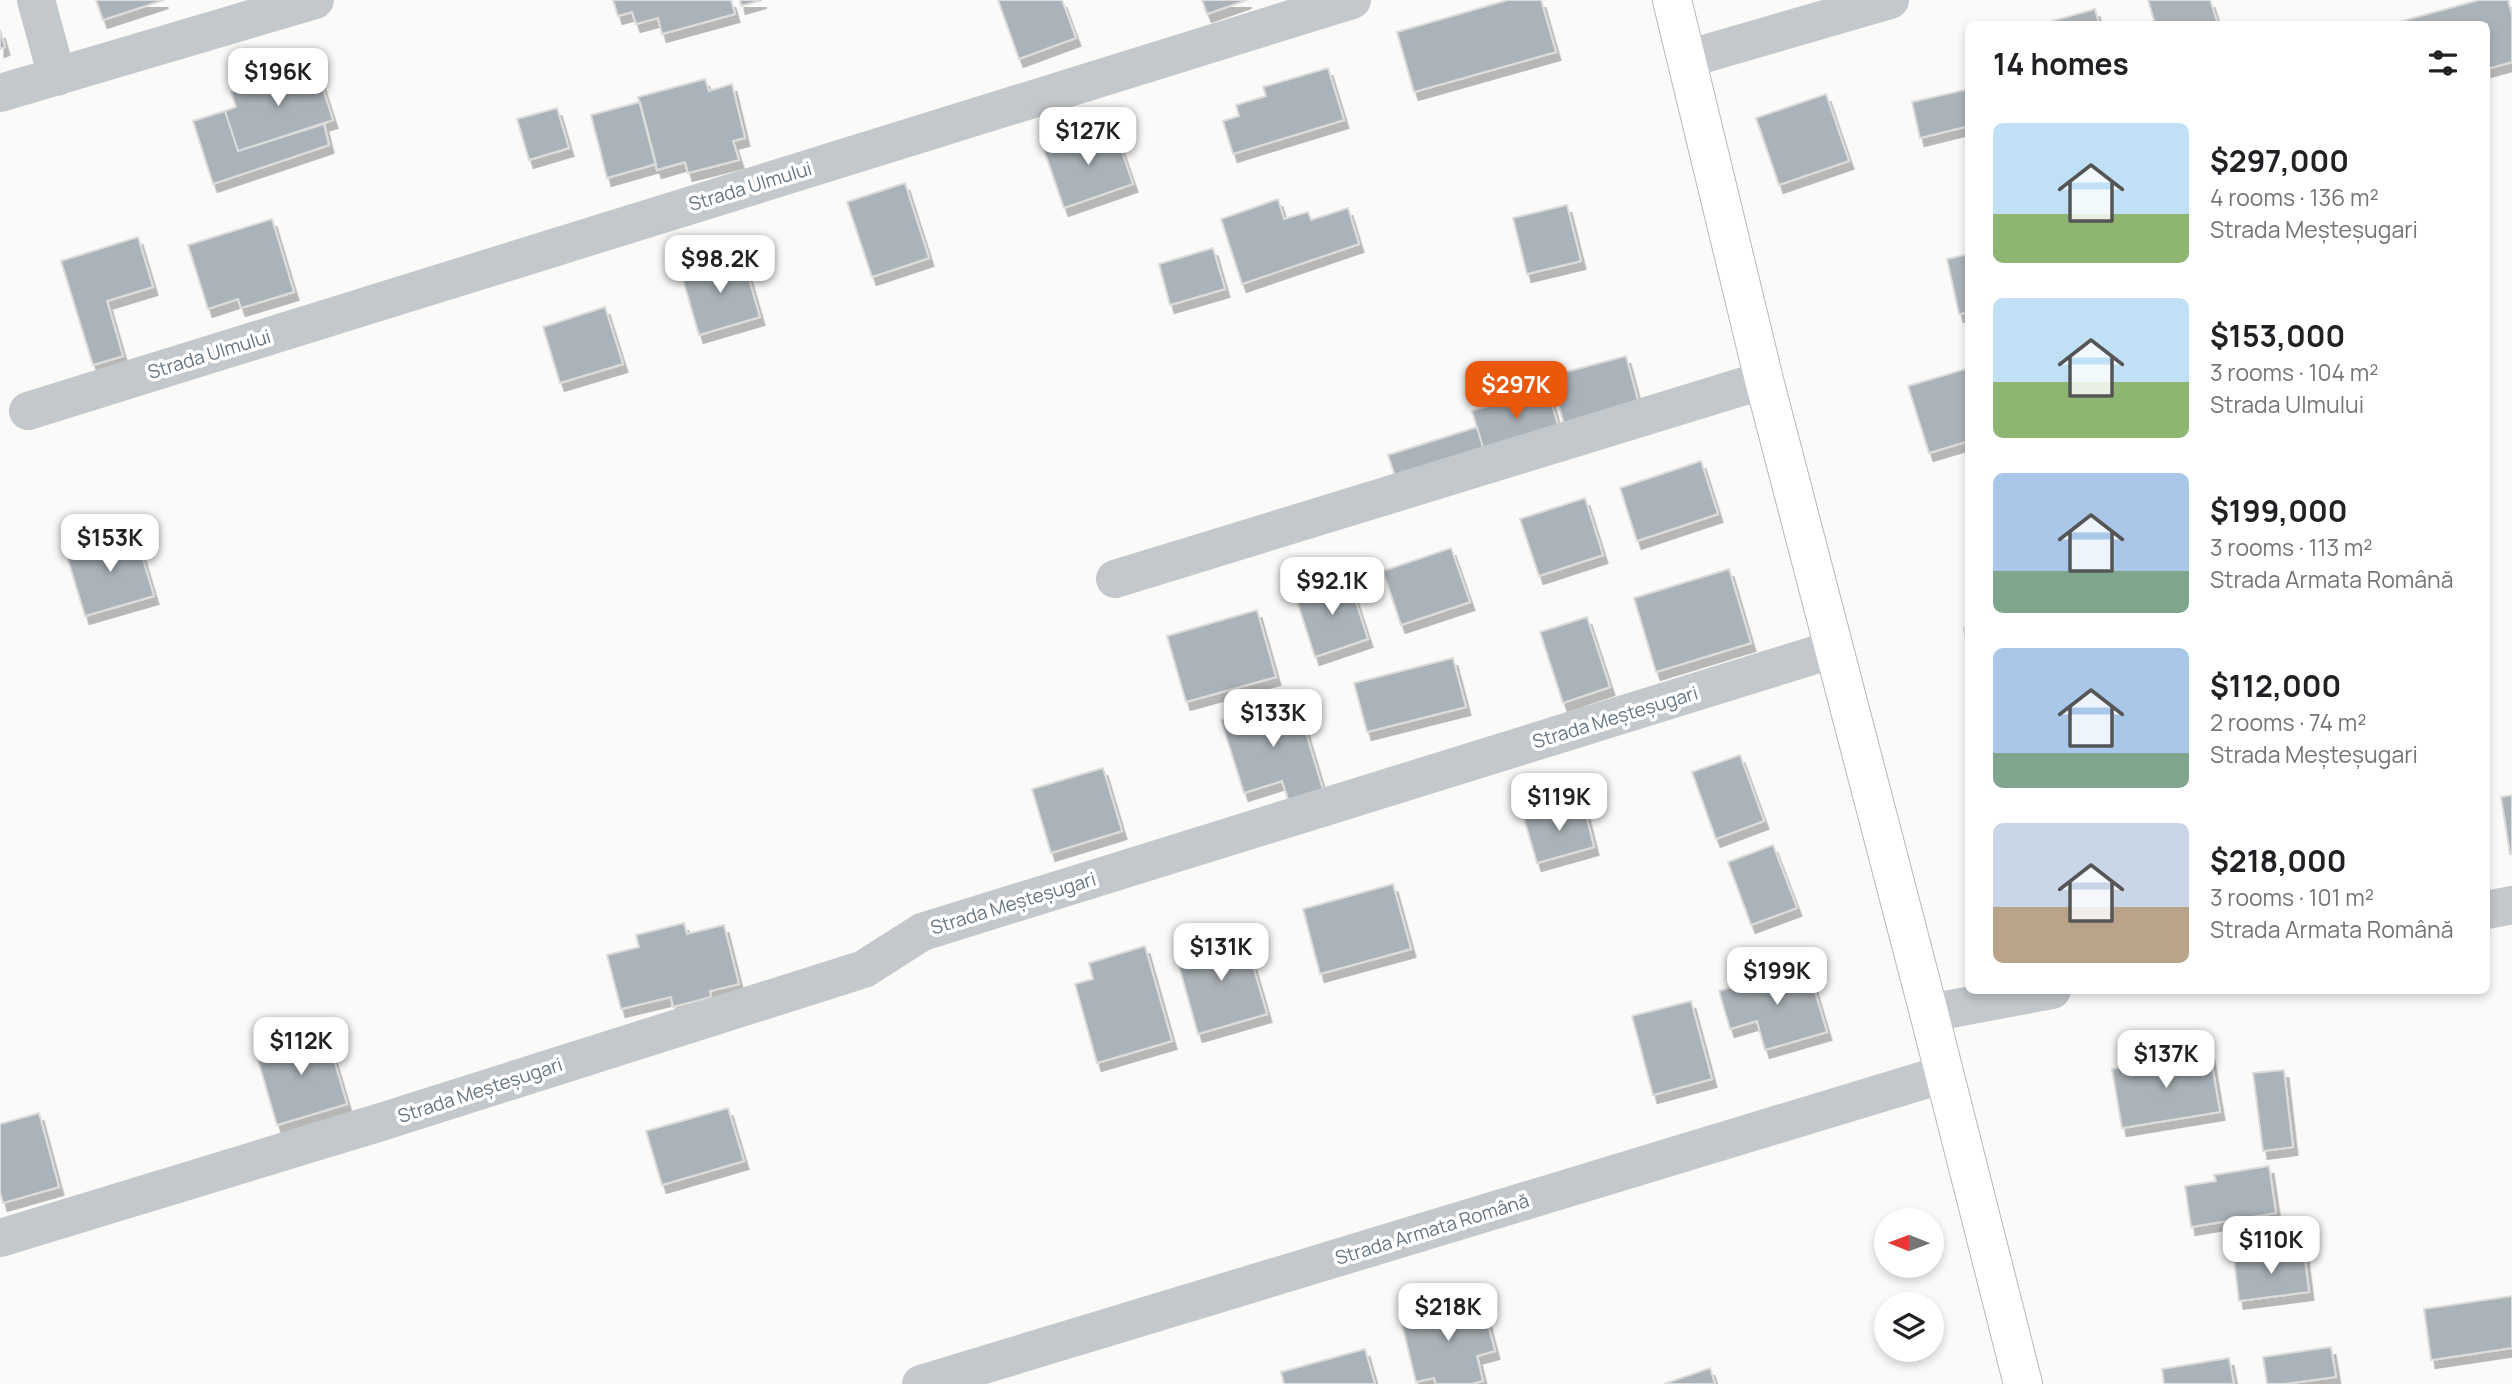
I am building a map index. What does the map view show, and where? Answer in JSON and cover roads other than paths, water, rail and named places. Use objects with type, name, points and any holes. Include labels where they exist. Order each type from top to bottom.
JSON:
[{"type":"main road","points":[[1672,0],[1764,380],[2023,1384]]},
{"type":"street","points":[[36,0],[57,77]]},
{"type":"street","points":[[0,93],[315,0]]},
{"type":"street","name":"Strada Ulmului","points":[[28,411],[1352,0]]},
{"type":"street","points":[[1687,59],[1890,0]]},
{"type":"street","points":[[1115,579],[1764,380]]},
{"type":"street","name":"Strada Meșteșugari","points":[[0,1238],[381,1122],[864,969],[922,932],[1834,649]]},
{"type":"street","points":[[2490,909],[2512,905]]},
{"type":"street","points":[[1929,1013],[2031,994]]},
{"type":"street","name":"Strada Armata Română","points":[[921,1384],[1944,1074]]}]
